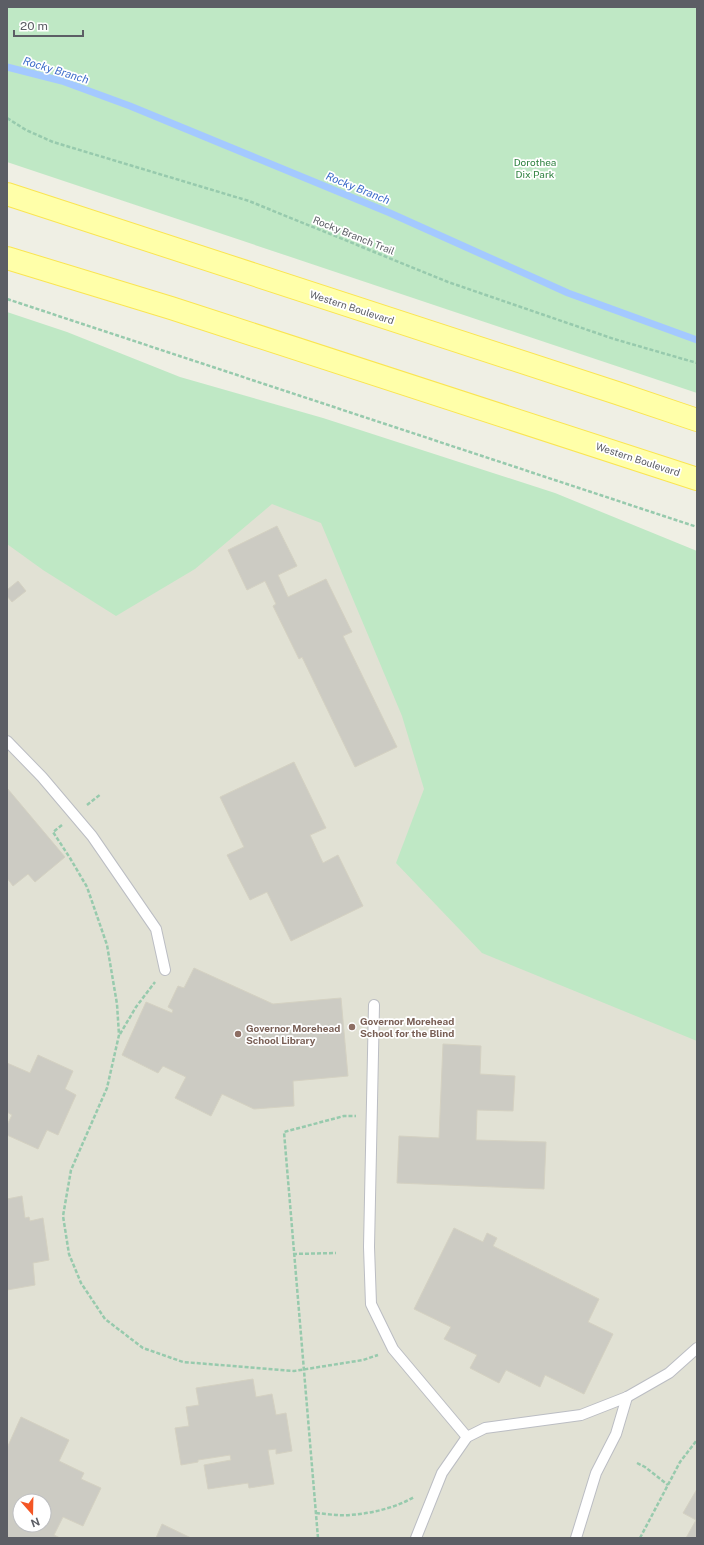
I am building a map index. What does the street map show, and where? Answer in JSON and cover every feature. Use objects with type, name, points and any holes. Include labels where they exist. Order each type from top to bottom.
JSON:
[{"type":"main road","name":"Western Boulevard","points":[[7,194],[697,420]]},
{"type":"main road","name":"Western Boulevard","points":[[7,258],[171,308],[697,479]]},
{"type":"lane","points":[[7,741],[42,777],[92,836],[156,929],[165,970]]},
{"type":"lane","points":[[374,1006],[369,1246],[371,1304],[393,1349],[467,1437]]},
{"type":"lane","points":[[416,1538],[442,1473],[467,1437],[485,1428],[581,1415],[627,1397],[669,1373],[697,1348]]},
{"type":"lane","points":[[576,1538],[596,1473],[616,1434],[627,1397]]},
{"type":"path","name":"Rocky Branch Trail","points":[[7,118],[26,130],[53,142],[249,201],[448,282],[614,339],[697,363]]},
{"type":"path","points":[[7,299],[697,527]]},
{"type":"path","points":[[101,794],[53,832],[87,887],[107,945],[117,1004],[119,1035],[107,1088],[71,1170],[63,1216],[70,1254],[81,1283],[105,1318],[143,1348],[183,1362],[294,1371],[363,1360],[382,1354]]},
{"type":"path","points":[[119,1035],[136,1007],[152,985]]},
{"type":"path","points":[[318,1538],[284,1132],[344,1116],[356,1116]]},
{"type":"path","points":[[294,1254],[336,1253]]},
{"type":"path","points":[[640,1538],[680,1462],[697,1440]]},
{"type":"path","points":[[637,1463],[668,1485]]},
{"type":"path","points":[[316,1513],[350,1515],[375,1511],[399,1505],[417,1496]]},
{"type":"shaded area","name":"Governor Morehead School for the Blind","points":[[7,332],[697,554],[697,1538],[7,1538]]},
{"type":"green space","name":"Dorothea Dix Park","points":[[7,7],[697,7],[697,393],[7,162]]},
{"type":"green space","points":[[7,312],[67,332],[180,377],[323,418],[555,493],[697,551],[697,1041],[482,953],[396,863],[424,789],[402,716],[321,523],[272,504],[195,569],[116,616],[43,570],[7,544]]},
{"type":"building","points":[[277,526],[297,566],[278,575],[288,597],[326,579],[352,632],[343,636],[397,747],[355,767],[302,657],[299,659],[273,606],[276,604],[265,581],[247,590],[228,550]]},
{"type":"building","points":[[18,581],[26,591],[12,602],[7,596],[7,590]]},
{"type":"building","points":[[294,762],[326,828],[310,835],[323,863],[338,855],[363,906],[291,941],[267,892],[250,900],[227,855],[244,847],[220,797]]},
{"type":"building","points":[[7,788],[65,857],[35,882],[28,874],[13,886],[7,878]]},
{"type":"building","name":"Governor Morehead School Library","points":[[194,968],[273,1004],[341,998],[348,1076],[293,1081],[294,1106],[254,1109],[222,1094],[211,1116],[175,1098],[186,1077],[163,1066],[158,1073],[122,1055],[146,1002],[172,1013],[173,1010],[168,1007],[178,986],[184,988]]},
{"type":"building","points":[[443,1044],[481,1046],[480,1074],[515,1076],[513,1111],[477,1110],[476,1140],[546,1142],[544,1189],[397,1183],[399,1136],[439,1138]]},
{"type":"building","points":[[38,1055],[73,1071],[65,1089],[76,1095],[58,1135],[47,1130],[38,1149],[7,1135],[7,1125],[12,1115],[7,1112],[7,1063],[30,1073]]},
{"type":"building","points":[[22,1196],[25,1218],[29,1217],[30,1221],[43,1218],[49,1260],[33,1263],[35,1285],[7,1290],[7,1199]]},
{"type":"building","points":[[454,1228],[483,1242],[487,1233],[497,1238],[493,1246],[599,1299],[588,1322],[613,1334],[584,1394],[545,1375],[540,1387],[506,1370],[499,1383],[470,1368],[477,1355],[444,1339],[451,1327],[414,1309]]},
{"type":"building","points":[[253,1379],[256,1397],[272,1394],[276,1415],[286,1413],[292,1451],[276,1454],[276,1449],[268,1450],[274,1484],[249,1488],[248,1483],[208,1489],[204,1465],[231,1460],[230,1455],[198,1460],[198,1462],[181,1465],[175,1428],[189,1426],[186,1407],[199,1405],[196,1388]]},
{"type":"building","points":[[21,1417],[69,1440],[59,1461],[84,1473],[81,1479],[101,1488],[83,1526],[63,1517],[54,1535],[60,1538],[7,1538],[7,1448]]},
{"type":"building","points":[[697,1489],[697,1538],[686,1538],[696,1520],[683,1513]]},
{"type":"building","points":[[162,1524],[191,1538],[156,1538]]},
{"type":"waterway","name":"Rocky Branch","points":[[7,67],[62,81],[130,106],[390,213],[568,293],[697,340]]},
{"type":"place","name":"Governor Morehead School for the Blind","points":[[352,1027]]},
{"type":"place","name":"Governor Morehead School Library","points":[[238,1034]]}]
